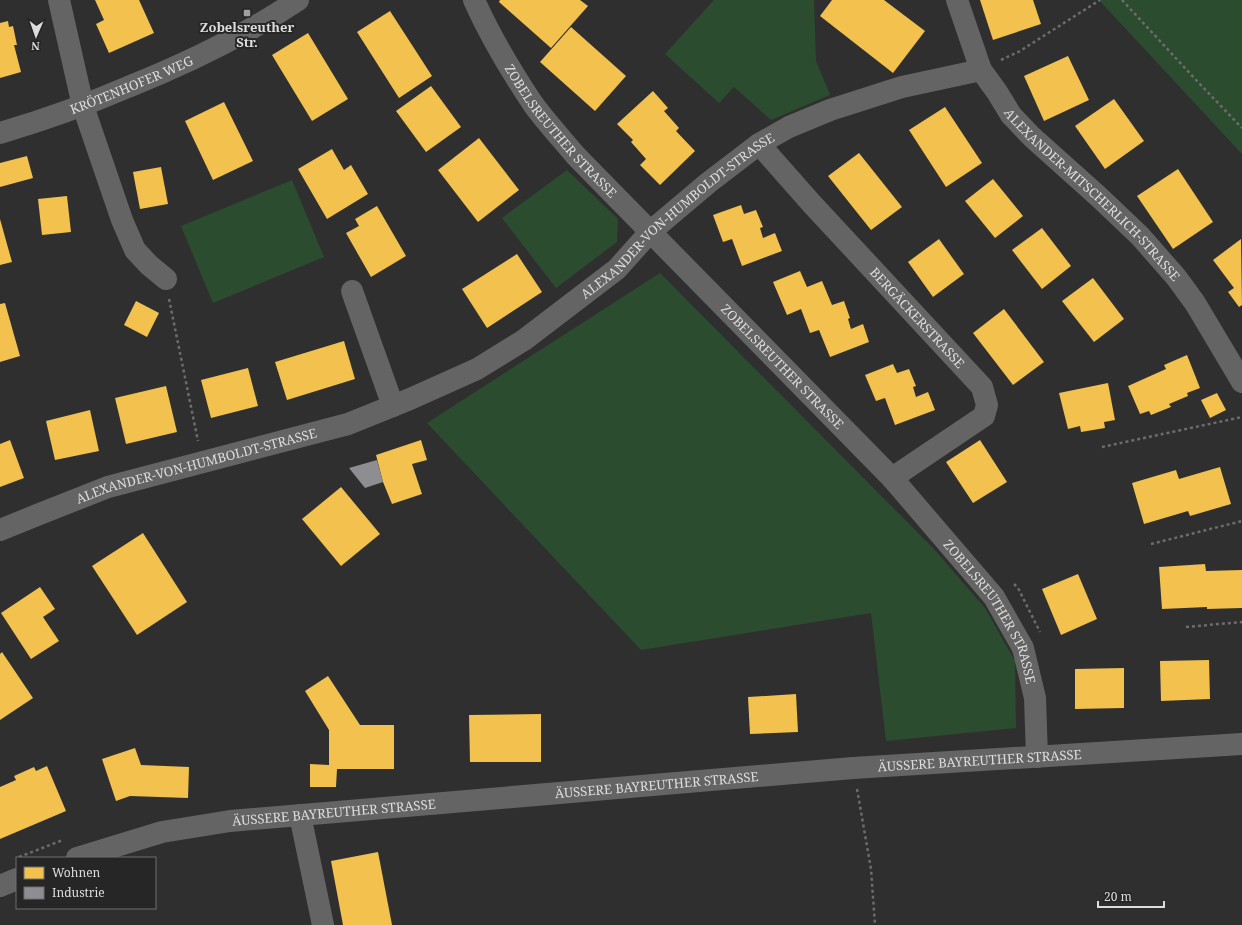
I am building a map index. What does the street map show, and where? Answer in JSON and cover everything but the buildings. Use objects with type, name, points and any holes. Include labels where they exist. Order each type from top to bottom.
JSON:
[{"type":"street","points":[[59,0],[83,106],[122,220],[136,250],[149,265],[166,279]]},
{"type":"street","name":"KRÖTENHOFER WEG","points":[[0,133],[38,122],[83,106],[177,67],[254,28],[298,0]]},
{"type":"street","name":"ZOBELSREUTHER STRASSE","points":[[474,0],[505,58],[534,105],[576,156],[892,478],[994,596],[1022,648],[1035,698],[1037,757]]},
{"type":"street","name":"ALEXANDER-MITSCHERLICH-STRASSE","points":[[957,0],[981,70],[998,92],[1011,115],[1032,137],[1140,236],[1176,277],[1195,303],[1242,382]]},
{"type":"street","name":"ALEXANDER-VON-HUMBOLDT-STRASSE","points":[[0,530],[108,487],[348,424],[393,406],[478,368],[524,340],[617,269],[650,232],[708,183],[759,144],[790,127],[830,110],[902,87],[981,70]]},
{"type":"street","name":"BERGÄCKERSTRASSE","points":[[759,144],[812,204],[982,387],[987,405],[984,416],[892,478]]},
{"type":"street","points":[[352,292],[393,406]]},
{"type":"street","name":"ÄUSSERE BAYREUTHER STRASSE","points":[[80,857],[162,832],[230,821],[853,768],[1242,744]]},
{"type":"street","points":[[300,815],[323,925]]},
{"type":"street","points":[[0,886],[16,879]]},
{"type":"path","points":[[981,70],[1020,51],[1100,0]]},
{"type":"path","points":[[1122,0],[1242,128]]},
{"type":"path","points":[[166,279],[203,462]]},
{"type":"path","points":[[1102,447],[1242,417]]},
{"type":"path","points":[[1151,544],[1242,521]]},
{"type":"path","points":[[1186,627],[1242,622]]},
{"type":"path","points":[[853,768],[871,869],[875,925]]},
{"type":"green space","points":[[714,0],[814,0],[816,61],[830,95],[771,120],[734,87],[719,103],[665,54]]},
{"type":"green space","points":[[1099,0],[1242,0],[1242,154]]},
{"type":"green space","points":[[567,170],[618,219],[617,242],[556,288],[502,218]]},
{"type":"green space","points":[[292,180],[324,257],[213,303],[181,226]]},
{"type":"green space","points":[[660,273],[933,548],[985,608],[1015,661],[1016,728],[886,741],[871,613],[641,650],[427,423]]},
{"type":"place","name":"Zobelsreuther Str.","points":[[247,13]]}]
